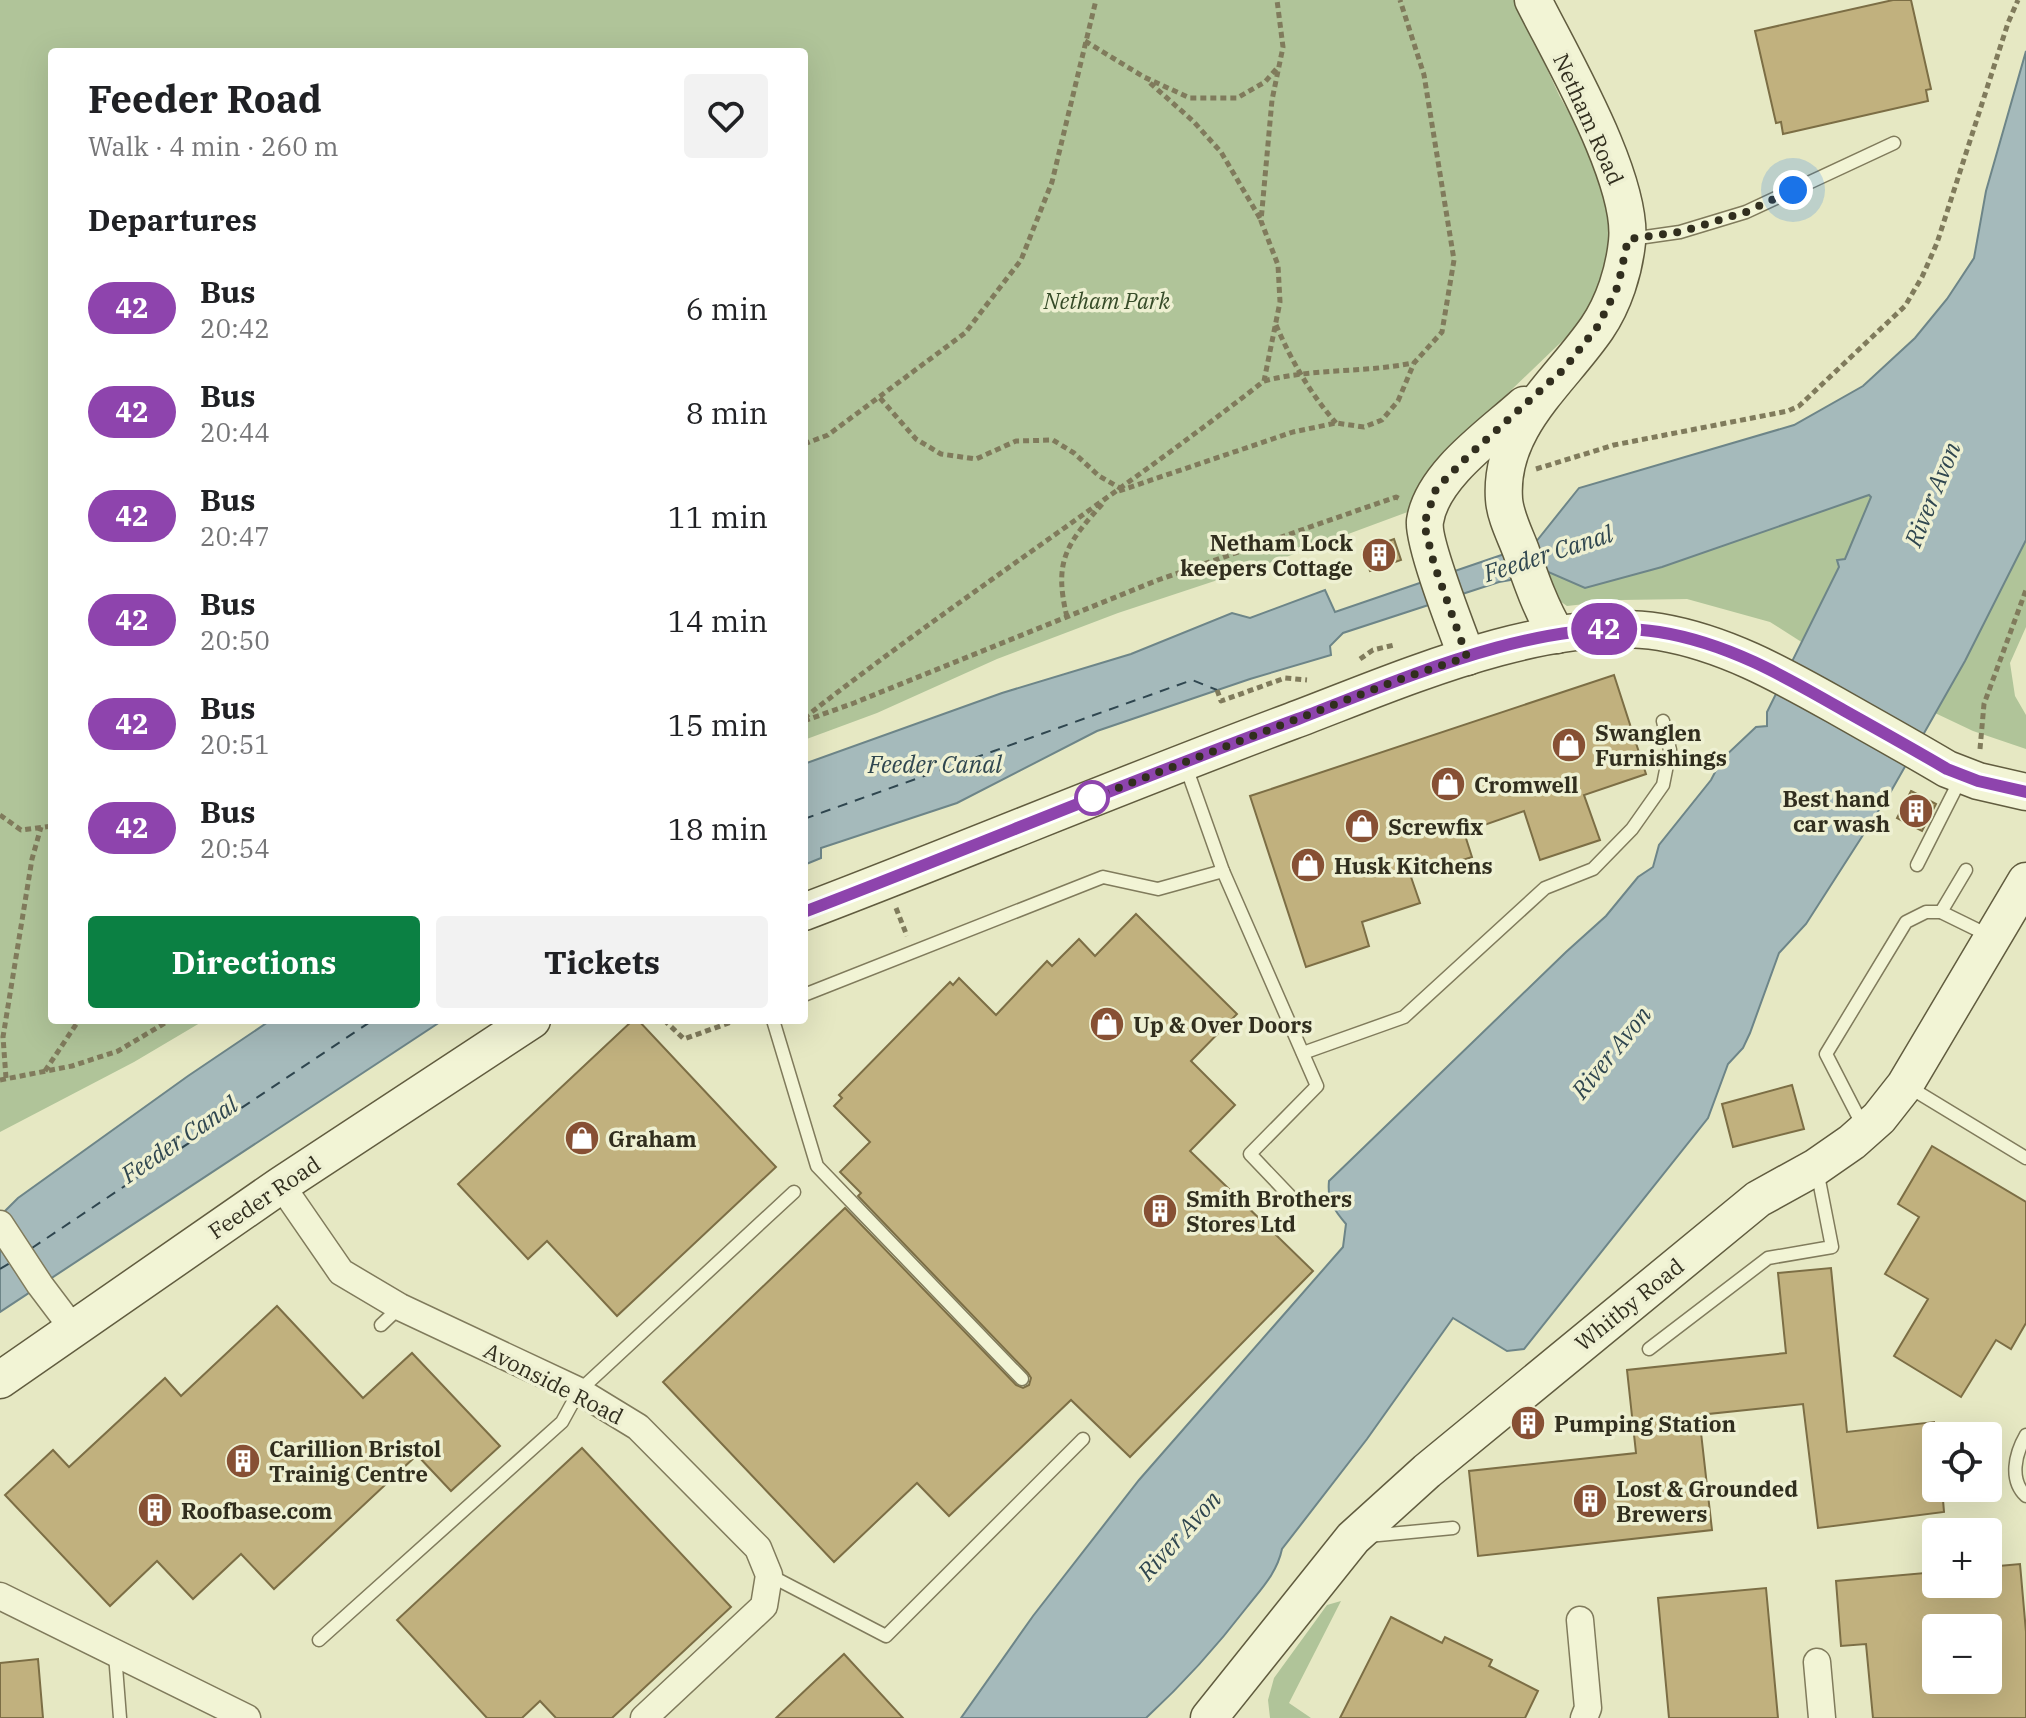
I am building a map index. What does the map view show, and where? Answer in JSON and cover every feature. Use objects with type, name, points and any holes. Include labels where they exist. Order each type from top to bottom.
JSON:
[{"type":"street","name":"Netham Road","points":[[1533,0],[1607,150],[1622,192],[1628,239],[1618,286],[1598,326],[1522,424],[1508,453],[1504,502],[1538,598],[1557,635]]},
{"type":"street","name":"Netham Road","points":[[1467,657],[1434,564],[1424,524],[1436,489],[1564,369]]},
{"type":"street","points":[[808,910],[1184,761],[1406,677],[1467,657],[1557,635],[1609,629],[1657,632],[1708,642],[1766,666],[1970,778],[2026,792]]},
{"type":"street","name":"Whitby Road","points":[[1212,1717],[1353,1538],[1427,1471],[1758,1199],[1816,1167],[1879,1118],[1905,1085],[2026,881]]},
{"type":"street","name":"Feeder Road","points":[[0,1380],[281,1185],[526,1024]]},
{"type":"street","name":"Avonside Road","points":[[281,1185],[341,1272],[400,1307],[579,1391],[638,1427],[758,1548],[769,1575]]},
{"type":"street","points":[[0,1224],[74,1330]]},
{"type":"street","points":[[644,1718],[764,1606],[769,1575]]},
{"type":"street","points":[[0,1596],[247,1718]]},
{"type":"street","points":[[1580,1620],[1588,1708],[1584,1718]]},
{"type":"street","points":[[1817,1662],[1822,1718]]},
{"type":"lane","points":[[1628,239],[1680,232],[1746,212],[1894,143]]},
{"type":"lane","points":[[1303,1053],[1404,1017],[1545,888],[1593,869],[1632,829],[1663,785],[1670,750],[1663,721]]},
{"type":"lane","points":[[1184,761],[1223,871],[1317,1086],[1250,1154],[1289,1195]]},
{"type":"lane","points":[[1917,865],[1970,778]]},
{"type":"lane","points":[[1941,912],[1966,870]]},
{"type":"lane","points":[[808,993],[1103,877],[1158,889],[1223,871]]},
{"type":"lane","points":[[1865,1131],[1826,1054],[1906,922],[1926,912],[1941,912],[1993,937]]},
{"type":"lane","points":[[774,1024],[817,1166],[1022,1379]]},
{"type":"lane","points":[[1905,1085],[2026,1158]]},
{"type":"lane","points":[[1649,1349],[1768,1258],[1832,1247],[1816,1167]]},
{"type":"lane","points":[[319,1640],[562,1422],[579,1391],[794,1192]]},
{"type":"lane","points":[[381,1325],[400,1307]]},
{"type":"lane","points":[[2026,1435],[2015,1461],[2016,1478],[2026,1496]]},
{"type":"lane","points":[[769,1575],[886,1636],[1083,1439]]},
{"type":"lane","points":[[1353,1538],[1453,1528]]},
{"type":"lane","points":[[115,1654],[120,1718]]},
{"type":"path","points":[[808,442],[828,435],[965,333],[1021,260],[1052,182],[1096,0]]},
{"type":"path","points":[[1261,221],[1272,100],[1283,47],[1277,0]]},
{"type":"path","points":[[1067,617],[1060,587],[1062,564],[1078,531],[1111,494],[1293,432],[1336,423],[1364,427],[1382,420],[1398,401],[1414,363],[1442,332],[1454,260],[1424,75],[1400,0]]},
{"type":"path","points":[[1504,487],[1518,485],[1537,469],[1614,445],[1788,411],[1818,390],[1905,306],[1922,277],[1937,243],[2018,0]]},
{"type":"path","points":[[1085,41],[1144,77],[1190,98],[1237,98],[1265,82],[1279,65]]},
{"type":"path","points":[[1144,77],[1193,121],[1221,152],[1261,221],[1278,265],[1280,302],[1264,381]]},
{"type":"path","points":[[1276,324],[1299,373],[1318,403],[1336,423]]},
{"type":"path","points":[[808,716],[952,607],[1196,434],[1264,381],[1299,373],[1390,368],[1414,363]]},
{"type":"path","points":[[880,398],[916,439],[941,454],[976,459],[1016,441],[1053,440],[1074,453],[1099,476],[1120,488]]},
{"type":"path","points":[[808,718],[854,703],[1158,580],[1396,497]]},
{"type":"path","points":[[1970,778],[1984,704],[2026,590]]},
{"type":"path","points":[[1354,663],[1373,650],[1403,643]]},
{"type":"path","points":[[1217,690],[1221,701],[1285,678],[1309,681]]},
{"type":"path","points":[[0,815],[21,830],[48,826]]},
{"type":"path","points":[[3,1079],[3,1037],[32,859],[41,827]]},
{"type":"path","points":[[885,881],[914,951]]},
{"type":"path","points":[[45,1071],[76,1024]]},
{"type":"path","points":[[3,1079],[72,1066],[118,1051],[163,1024]]},
{"type":"path","points":[[668,1024],[684,1039],[726,1024]]},
{"type":"path","points":[[0,1065],[3,1079]]},
{"type":"green space","name":"Netham Park","points":[[0,0],[1515,0],[1560,97],[1599,165],[1612,233],[1606,278],[1581,323],[1455,444],[1413,510],[1278,560],[1118,613],[997,659],[877,713],[808,739],[808,48],[48,48],[48,1024],[198,1024],[134,1062],[0,1132]]},
{"type":"green space","points":[[1871,497],[1845,559],[1803,643],[1770,622],[1687,599],[1621,600],[1567,606],[1554,597],[1544,570]]},
{"type":"green space","points":[[2026,540],[2026,627],[2010,663],[2015,696],[2026,715],[2026,749],[1973,731],[1935,713]]},
{"type":"green space","points":[[1341,1601],[1289,1703],[1311,1718],[1270,1718],[1268,1700],[1274,1678],[1327,1605]]},
{"type":"water","name":"River Avon","points":[[2026,51],[2026,540],[1965,661],[1890,793],[1806,924],[1779,953],[1750,1033],[1743,1048],[1728,1064],[1708,1118],[1524,1349],[1507,1351],[1453,1318],[1367,1439],[1282,1549],[1263,1587],[1199,1665],[1146,1718],[961,1718],[1033,1616],[1139,1480],[1343,1247],[1346,1224],[1332,1204],[1329,1181],[1606,916],[1638,877],[1653,867],[1659,845],[1711,780],[1722,759],[1756,727],[1767,726],[1767,712],[1839,567],[1837,560],[1845,559],[1871,497],[1869,495],[1662,567],[1585,588],[1544,570],[1343,633],[1330,646],[1331,655],[1097,731],[957,803],[821,848],[821,858],[808,863],[808,763],[1002,693],[1131,654],[1232,613],[1250,618],[1325,590],[1335,612],[1522,548],[1535,543],[1579,488],[1794,425],[1863,386],[1915,338],[1947,299],[1974,258],[1986,191]]},
{"type":"water","name":"Feeder Canal","points":[[265,1024],[437,1024],[0,1312],[0,1216],[18,1198]]},
{"type":"building","points":[[1893,0],[1911,0],[1931,89],[1926,90],[1928,101],[1783,134],[1781,122],[1776,123],[1755,31]]},
{"type":"building","name":"Netham Lock keepers Cottage","points":[[1394,539],[1401,560],[1370,571],[1363,550]]},
{"type":"building","points":[[1614,675],[1646,774],[1584,795],[1600,840],[1540,860],[1524,811],[1464,832],[1472,857],[1411,877],[1420,903],[1362,922],[1369,946],[1306,967],[1250,796]]},
{"type":"building","name":"Best hand car wash","points":[[1911,791],[1936,804],[1922,831],[1897,818]]},
{"type":"building","points":[[1136,914],[1237,1014],[1191,1061],[1235,1105],[1190,1151],[1313,1271],[1130,1457],[1071,1400],[949,1516],[917,1483],[834,1562],[663,1382],[845,1208],[1016,1385],[1023,1388],[1029,1385],[1031,1378],[1028,1373],[858,1196],[861,1193],[840,1172],[870,1142],[834,1106],[842,1098],[839,1095],[950,982],[953,985],[959,978],[996,1015],[1047,961],[1052,966],[1079,939],[1095,956]]},
{"type":"building","points":[[629,1024],[642,1024],[776,1167],[617,1316],[547,1241],[528,1259],[458,1184]]},
{"type":"building","points":[[1792,1085],[1804,1129],[1733,1147],[1722,1104]]},
{"type":"building","points":[[1932,1146],[2026,1202],[2026,1323],[2011,1349],[1996,1340],[1961,1397],[1894,1356],[1928,1299],[1885,1274],[1919,1217],[1898,1204]]},
{"type":"building","points":[[1831,1268],[1847,1432],[1922,1423],[1922,1502],[1943,1502],[1944,1512],[1818,1528],[1803,1404],[1699,1415],[1712,1530],[1478,1556],[1469,1471],[1636,1453],[1627,1370],[1786,1353],[1778,1273]]},
{"type":"building","points":[[277,1306],[363,1398],[412,1353],[500,1446],[451,1491],[417,1455],[274,1589],[241,1554],[193,1599],[157,1561],[110,1606],[5,1495],[53,1450],[69,1467],[165,1378],[181,1396]]},
{"type":"building","points":[[582,1448],[731,1607],[612,1718],[556,1718],[540,1701],[522,1718],[487,1718],[397,1620]]},
{"type":"building","points":[[2020,1564],[2026,1632],[2026,1718],[1873,1718],[1866,1644],[1841,1646],[1836,1581],[1922,1573],[1922,1598],[2002,1598],[2002,1566]]},
{"type":"building","points":[[1766,1588],[1778,1718],[1669,1718],[1658,1598]]},
{"type":"building","points":[[1391,1617],[1442,1643],[1445,1637],[1492,1660],[1489,1666],[1538,1691],[1525,1718],[1340,1718]]},
{"type":"building","points":[[844,1654],[903,1718],[776,1718],[815,1681]]},
{"type":"building","points":[[38,1659],[43,1718],[0,1718],[0,1663]]},
{"type":"ferry route","points":[[808,818],[1192,680],[1217,690]]},
{"type":"ferry route","points":[[32,1248],[367,1024]]},
{"type":"ferry route","points":[[0,1269],[10,1263]]},
{"type":"bus line","name":"42","points":[[808,910],[1184,761],[1406,677],[1496,649],[1557,635],[1609,629],[1657,632],[1708,642],[1766,666],[1947,769],[1978,781],[2026,792]]},
{"type":"place","name":"Netham Lock keepers Cottage","points":[[1379,555]]},
{"type":"place","name":"Swanglen Furnishings","points":[[1569,745]]},
{"type":"place","name":"Cromwell","points":[[1448,784]]},
{"type":"place","name":"Best hand car wash","points":[[1916,811]]},
{"type":"place","name":"Screwfix","points":[[1362,826]]},
{"type":"place","name":"Husk Kitchens","points":[[1308,865]]},
{"type":"place","name":"Up & Over Doors","points":[[1107,1024]]},
{"type":"place","name":"Graham","points":[[582,1138]]},
{"type":"place","name":"Smith Brothers Stores Ltd","points":[[1160,1211]]},
{"type":"place","name":"Pumping Station","points":[[1528,1423]]},
{"type":"place","name":"Carillion Bristol Trainig Centre","points":[[243,1461]]},
{"type":"place","name":"Lost & Grounded Brewers","points":[[1590,1501]]},
{"type":"place","name":"Roofbase.com","points":[[155,1510]]},
{"type":"route","points":[[1092,798],[1406,677],[1467,657],[1434,564],[1424,524],[1436,489],[1564,369],[1598,326],[1618,286],[1628,239],[1680,232],[1746,212],[1793,190]]}]
